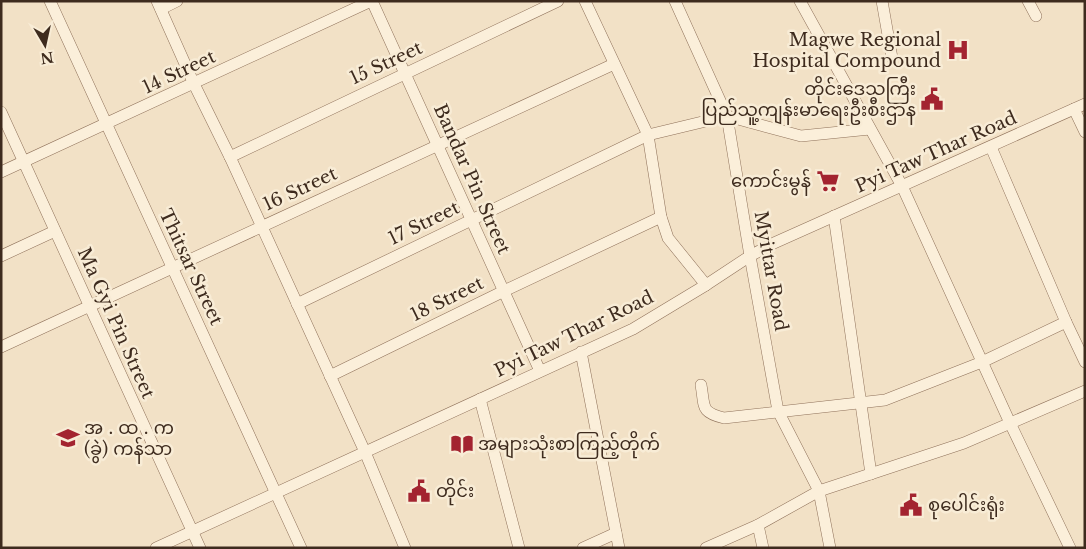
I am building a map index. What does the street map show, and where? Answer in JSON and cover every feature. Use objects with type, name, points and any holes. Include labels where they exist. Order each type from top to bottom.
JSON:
[{"type":"street","name":"Thitsar Street","points":[[50,1],[301,548]]},
{"type":"street","points":[[178,1],[159,5],[330,376],[405,548]]},
{"type":"street","name":"14 Street","points":[[1,172],[371,1]]},
{"type":"street","name":"Bandar Pin Street","points":[[371,1],[540,371]]},
{"type":"street","name":"15 Street","points":[[230,157],[558,1]]},
{"type":"street","points":[[585,1],[648,135],[661,217],[668,238],[706,285]]},
{"type":"street","name":"Myittar Road","points":[[675,1],[727,116],[778,412],[819,491],[830,548]]},
{"type":"street","points":[[800,1],[902,186],[1010,423],[1070,548]]},
{"type":"street","points":[[882,1],[892,58]]},
{"type":"street","points":[[1028,1],[1036,16]]},
{"type":"street","name":"16 Street","points":[[1,347],[614,64]]},
{"type":"street","name":"Pyi Taw Thar Road","points":[[156,548],[633,329],[774,243],[1085,104]]},
{"type":"street","points":[[1074,109],[1085,132]]},
{"type":"street","name":"Ma Gyi Pin Street","points":[[1,112],[200,548]]},
{"type":"street","points":[[727,116],[801,136],[870,128]]},
{"type":"street","name":"17 Street","points":[[297,304],[648,135],[727,116]]},
{"type":"street","points":[[991,147],[1085,362]]},
{"type":"street","points":[[834,216],[871,474]]},
{"type":"street","name":"18 Street","points":[[330,376],[661,217]]},
{"type":"street","points":[[1,256],[55,231]]},
{"type":"street","points":[[701,385],[706,410],[711,414],[724,418],[885,400],[982,362],[1066,322]]},
{"type":"street","points":[[581,352],[619,548]]},
{"type":"street","points":[[706,548],[758,525],[819,491],[964,443],[1085,391]]},
{"type":"street","points":[[480,399],[519,548]]},
{"type":"street","points":[[758,525],[763,548]]},
{"type":"street","points":[[583,548],[616,533]]},
{"type":"place","name":"Magwe Regional Hospital Compound","points":[[958,50]]},
{"type":"place","name":"တိုင်းဒေသကြီး ပြည်သူ့ကျန်းမာရေးဦးစီးဌာန","points":[[932,99]]},
{"type":"place","name":"ကောင်းမွန်","points":[[828,181]]},
{"type":"place","name":"အ . ထ . က (ခွဲ) ကန်သာ","points":[[68,438]]},
{"type":"place","name":"အများသုံးစာကြည့်တိုက်","points":[[462,444]]},
{"type":"place","name":"တိုင်း","points":[[419,491]]},
{"type":"place","name":"စုပေါင်းရုံး","points":[[911,505]]}]
